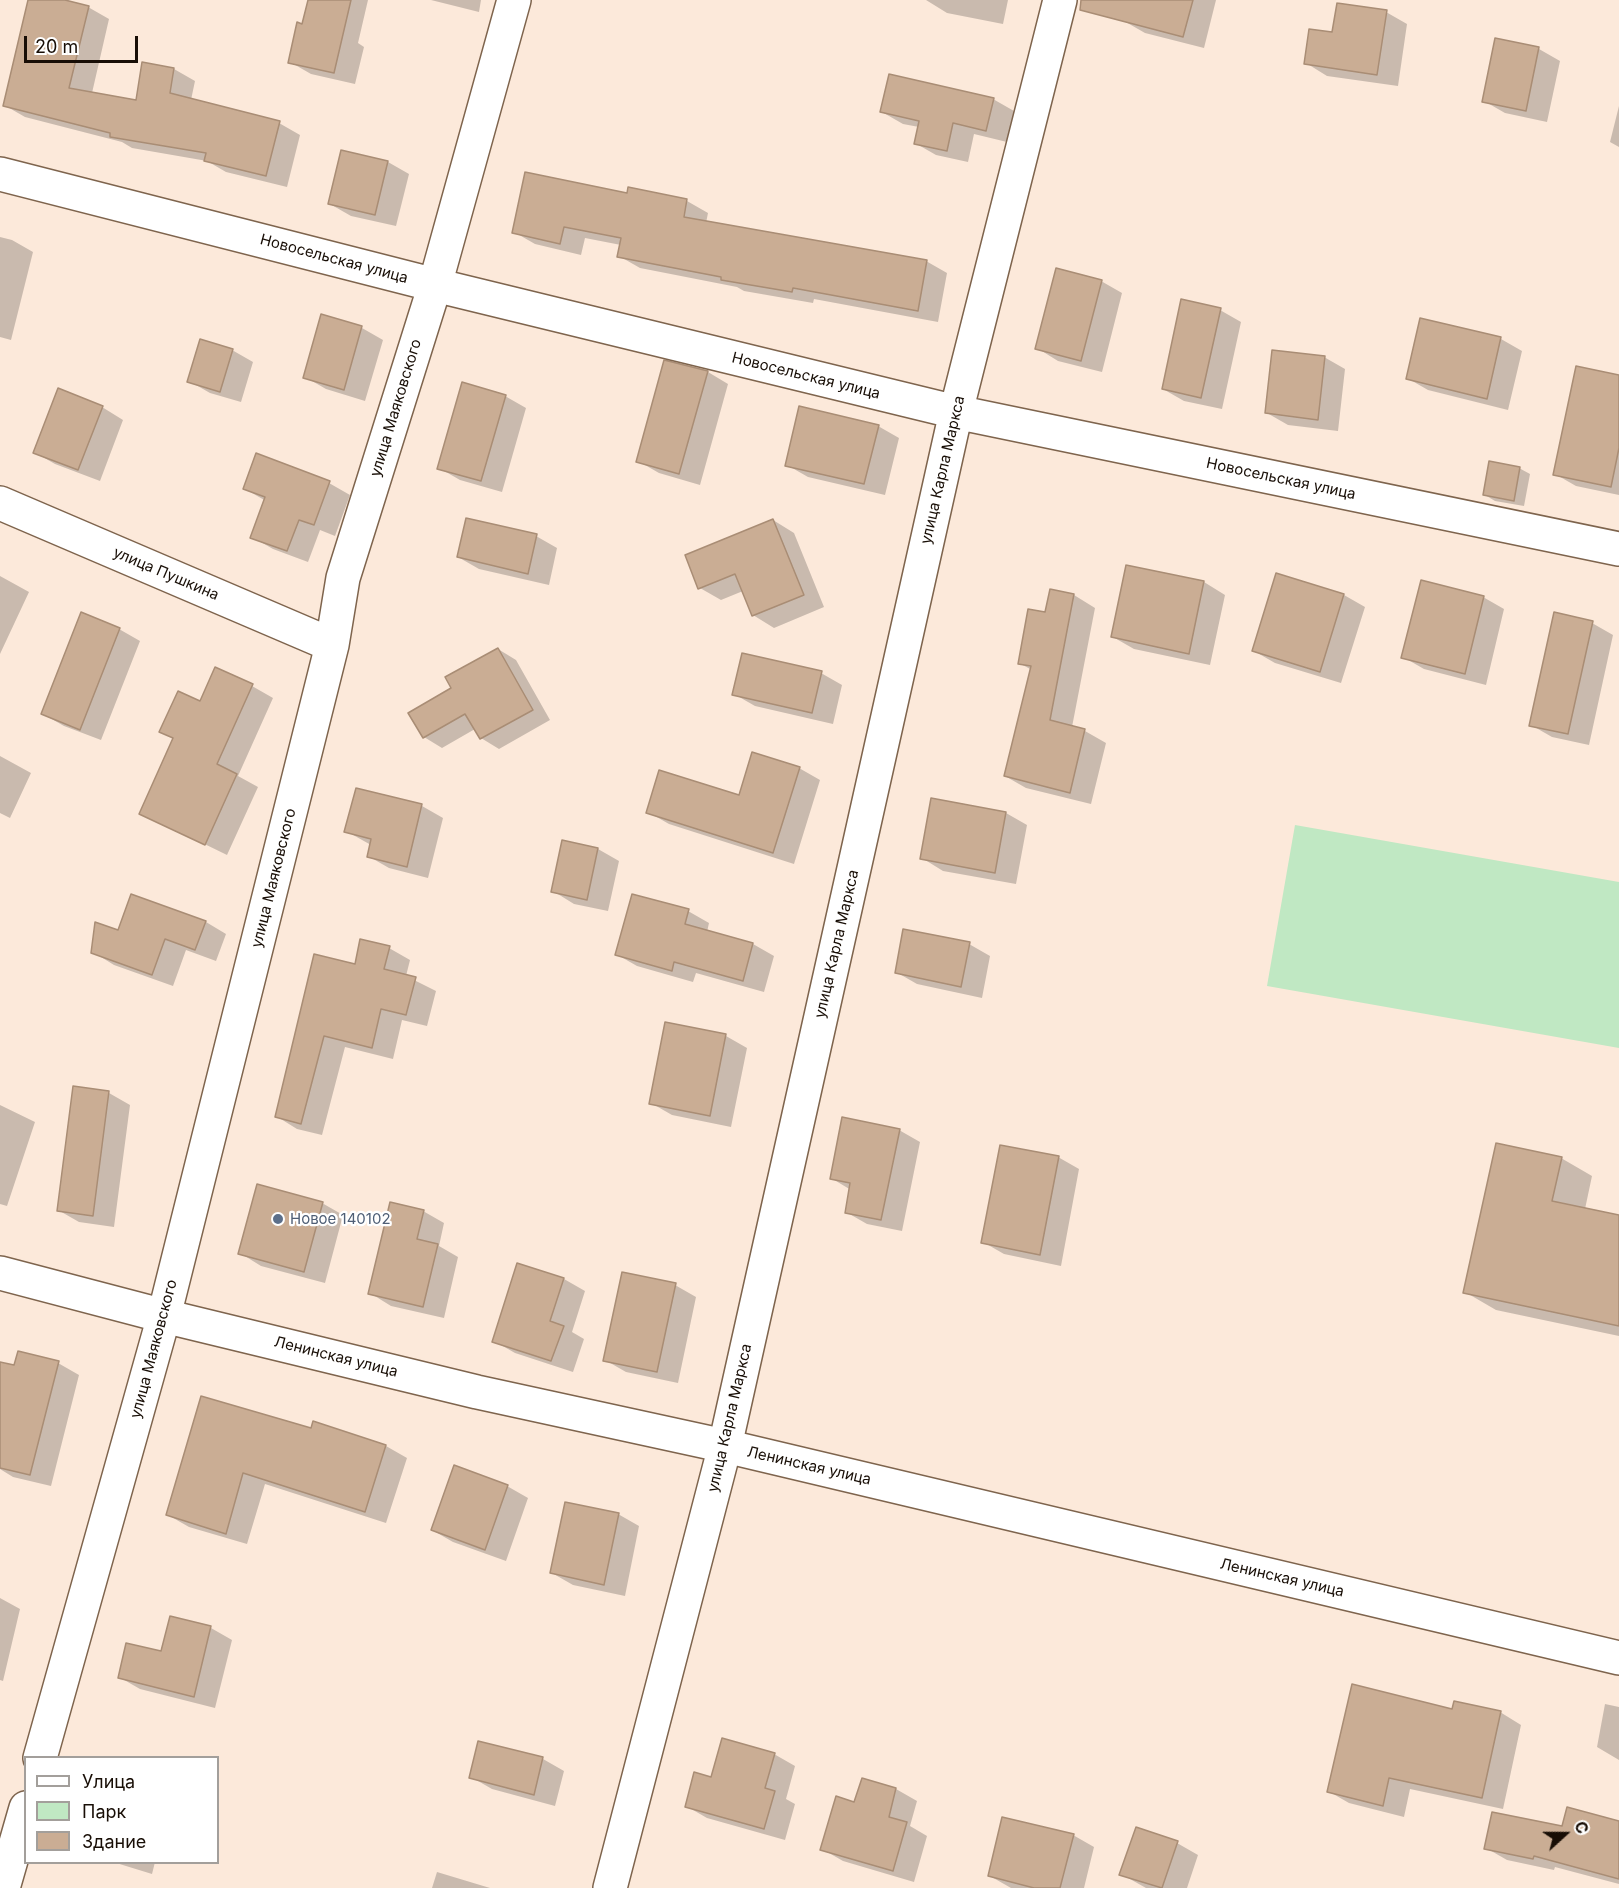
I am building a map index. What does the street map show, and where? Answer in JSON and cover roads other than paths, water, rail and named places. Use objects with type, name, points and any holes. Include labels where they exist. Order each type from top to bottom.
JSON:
[{"type":"street","name":"улица Маяковского","points":[[41,1756],[164,1316],[332,645],[343,578],[435,285],[514,0]]},
{"type":"street","name":"улица Карла Маркса","points":[[610,1888],[725,1446],[956,412],[1060,0]]},
{"type":"street","name":"Новосельская улица","points":[[0,174],[435,285],[956,412],[1619,549]]},
{"type":"street","name":"улица Пушкина","points":[[0,503],[332,645]]},
{"type":"street","name":"Ленинская улица","points":[[0,1273],[164,1316],[477,1392],[725,1446],[1619,1658]]},
{"type":"street","points":[[3,1888],[24,1815]]},
{"type":"place","name":"Новое 140102","points":[[278,1219]]}]
